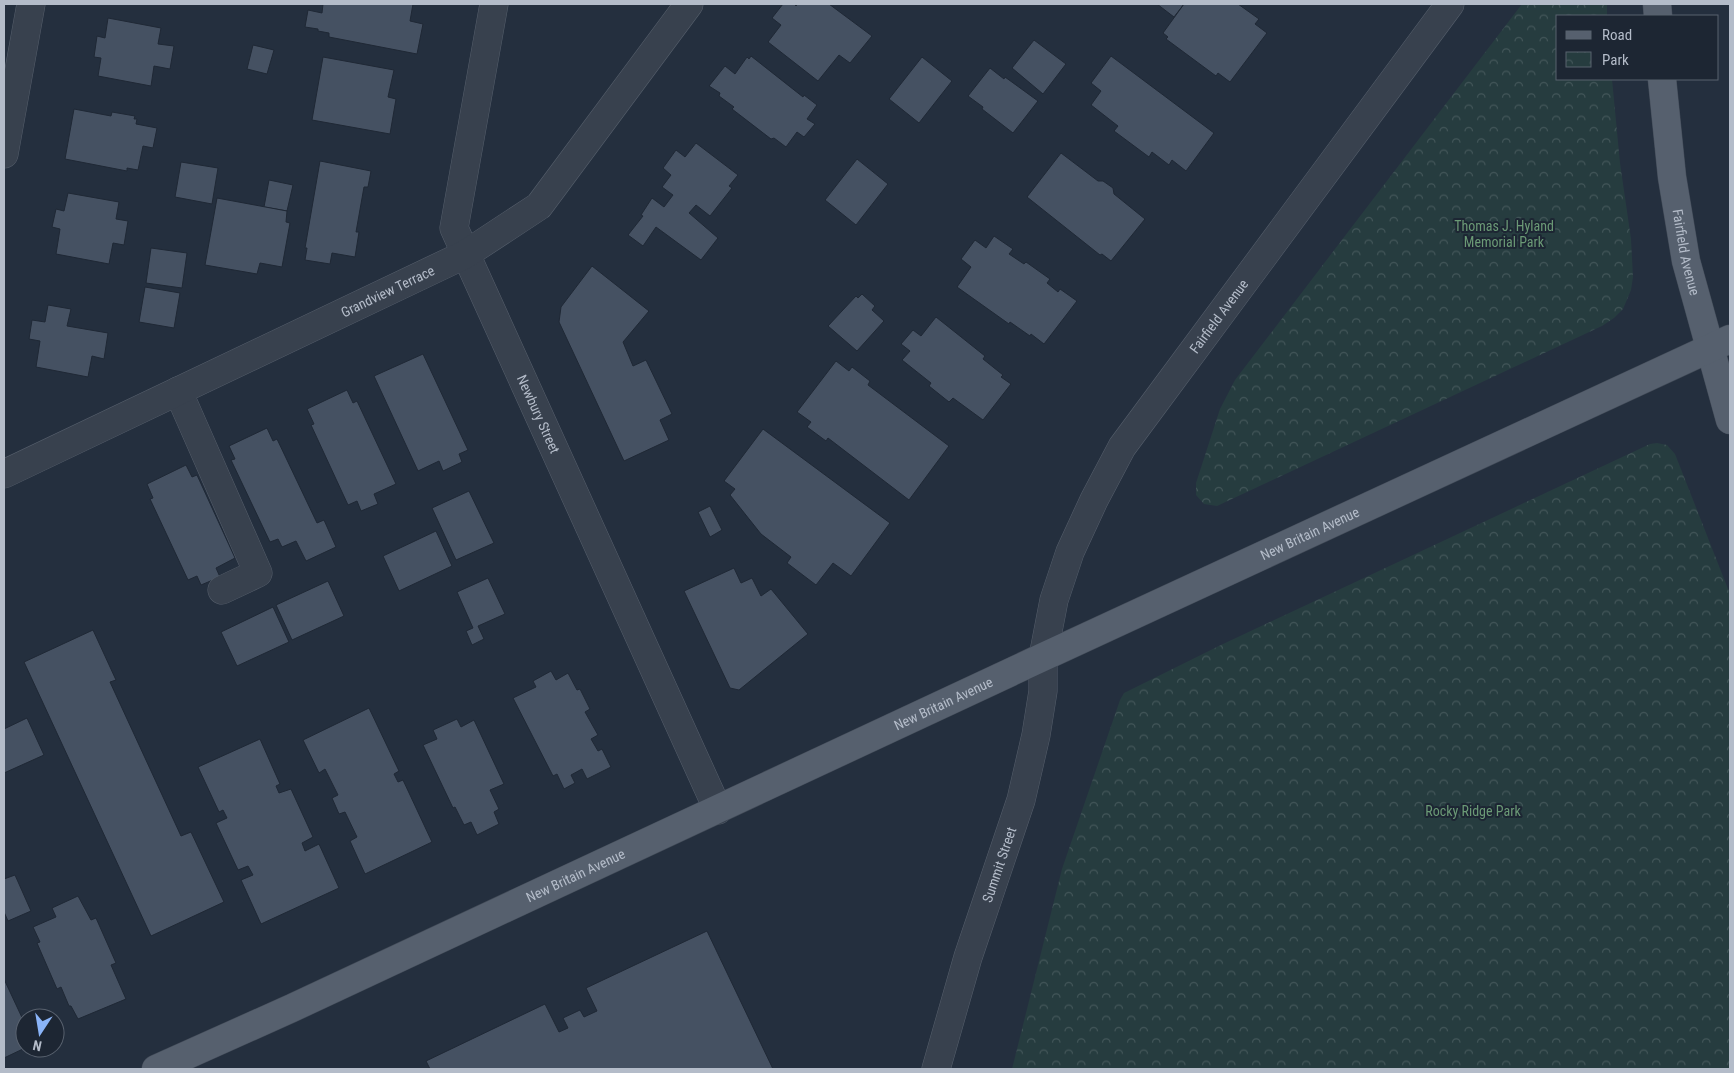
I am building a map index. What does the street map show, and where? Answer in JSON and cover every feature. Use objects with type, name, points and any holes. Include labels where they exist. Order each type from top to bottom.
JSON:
[{"type":"main road","name":"Fairfield Avenue","points":[[1662,80],[1672,177],[1686,261],[1720,343],[1730,420]]},
{"type":"main road","name":"New Britain Avenue","points":[[156,1069],[310,1000],[1720,343]]},
{"type":"street","points":[[4,154],[30,4]]},
{"type":"street","name":"Newbury Street","points":[[494,4],[454,228],[718,810]]},
{"type":"street","name":"Grandview Terrace","points":[[4,474],[466,254],[540,206],[689,4]]},
{"type":"street","name":"Fairfield Avenue","points":[[1043,657],[1054,600],[1070,552],[1094,500],[1122,447],[1450,4]]},
{"type":"street","points":[[178,391],[258,573],[222,590]]},
{"type":"street","name":"Summit Street","points":[[936,1069],[968,957],[1021,800],[1036,735],[1043,691],[1043,657]]},
{"type":"green space","name":"Thomas J. Hyland Memorial Park","points":[[1522,4],[1607,4],[1607,15],[1556,15],[1556,80],[1612,80],[1620,163],[1631,239],[1633,277],[1631,290],[1623,309],[1602,326],[1217,506],[1204,504],[1196,495],[1196,483],[1220,409],[1235,380]]},
{"type":"green space","name":"Rocky Ridge Park","points":[[1650,444],[1667,445],[1675,454],[1730,594],[1730,1069],[1012,1069],[1062,869],[1124,693],[1223,644]]},
{"type":"building","points":[[323,4],[413,4],[410,21],[423,24],[417,54],[329,37],[329,33],[305,27],[308,10],[322,13]]},
{"type":"building","points":[[783,4],[794,4],[796,6],[798,4],[829,4],[872,36],[850,63],[839,55],[818,81],[768,42],[781,25],[772,18]]},
{"type":"building","points":[[1157,4],[1184,4],[1174,17]]},
{"type":"building","points":[[1184,4],[1238,4],[1259,19],[1255,24],[1267,33],[1230,82],[1218,73],[1216,76],[1166,39],[1168,37],[1163,33]]},
{"type":"building","points":[[108,18],[161,28],[158,44],[174,46],[170,69],[154,66],[151,86],[98,76],[101,58],[94,57],[97,36],[105,38]]},
{"type":"building","points":[[1034,40],[1066,64],[1043,94],[1012,68]]},
{"type":"building","points":[[253,45],[274,50],[267,74],[247,69]]},
{"type":"building","points":[[751,56],[803,97],[804,95],[817,105],[807,119],[815,124],[804,137],[797,132],[786,147],[774,138],[771,139],[732,109],[734,107],[719,96],[720,93],[709,86],[725,66],[735,74],[747,57],[749,59]]},
{"type":"building","points":[[1111,56],[1214,133],[1186,171],[1172,160],[1169,165],[1152,152],[1149,157],[1114,131],[1118,126],[1091,105],[1101,91],[1091,83]]},
{"type":"building","points":[[323,57],[394,70],[388,97],[396,99],[390,134],[312,120]]},
{"type":"building","points":[[922,57],[952,81],[919,123],[889,99]]},
{"type":"building","points":[[990,68],[1038,101],[1013,133],[968,96]]},
{"type":"building","points":[[74,109],[111,116],[112,112],[135,116],[134,119],[137,119],[136,124],[157,128],[153,148],[143,146],[138,170],[127,168],[127,171],[65,159]]},
{"type":"building","points":[[696,143],[738,175],[729,186],[732,188],[710,216],[696,205],[689,213],[718,238],[701,260],[656,227],[643,246],[628,235],[643,216],[641,215],[652,198],[664,207],[673,195],[662,187],[671,175],[663,168],[676,150],[685,157]]},
{"type":"building","points":[[1061,153],[1098,181],[1103,181],[1113,188],[1114,194],[1145,219],[1111,261],[1102,254],[1100,255],[1027,197]]},
{"type":"building","points":[[857,159],[888,184],[856,225],[825,200]]},
{"type":"building","points":[[320,161],[371,171],[368,187],[364,187],[356,232],[359,232],[355,257],[332,253],[330,264],[305,260],[307,248],[305,248]]},
{"type":"building","points":[[181,162],[218,168],[212,204],[175,197]]},
{"type":"building","points":[[269,180],[293,185],[287,211],[264,207]]},
{"type":"building","points":[[68,193],[119,202],[116,219],[128,221],[124,245],[113,243],[109,264],[56,254],[60,229],[52,227],[56,209],[64,211]]},
{"type":"building","points":[[217,198],[287,211],[286,222],[290,223],[282,267],[260,263],[257,274],[205,265]]},
{"type":"building","points":[[994,236],[1013,249],[1009,254],[1024,264],[1026,262],[1050,279],[1047,283],[1058,292],[1060,289],[1077,301],[1044,344],[1010,322],[1009,324],[957,287],[971,267],[961,259],[975,240],[986,248]]},
{"type":"building","points":[[151,248],[187,253],[182,288],[146,283]]},
{"type":"building","points":[[592,266],[649,311],[623,342],[633,366],[646,360],[672,414],[660,420],[669,440],[624,461],[559,322],[561,307]]},
{"type":"building","points":[[145,287],[180,293],[174,328],[139,322]]},
{"type":"building","points":[[862,294],[875,306],[872,310],[884,321],[857,351],[828,326],[856,296],[858,298]]},
{"type":"building","points":[[48,305],[71,309],[67,326],[108,333],[104,359],[92,356],[88,377],[36,367],[40,341],[29,339],[32,320],[45,322]]},
{"type":"building","points":[[936,317],[985,356],[983,359],[1011,384],[983,420],[953,398],[949,402],[929,386],[931,383],[902,360],[910,351],[901,344],[913,330],[921,336]]},
{"type":"building","points":[[423,354],[468,450],[459,454],[462,462],[443,471],[439,461],[418,471],[374,376]]},
{"type":"building","points":[[836,361],[849,371],[852,367],[870,381],[868,385],[949,446],[909,500],[828,438],[826,441],[807,427],[811,422],[797,412]]},
{"type":"building","points":[[347,390],[353,403],[357,401],[396,484],[374,494],[378,504],[361,511],[357,501],[348,505],[311,425],[314,424],[307,409]]},
{"type":"building","points":[[267,428],[273,441],[277,439],[317,523],[324,520],[336,547],[306,561],[296,541],[282,547],[278,539],[270,542],[231,460],[235,459],[229,446]]},
{"type":"building","points":[[763,429],[890,523],[851,576],[833,563],[816,585],[787,563],[791,557],[761,534],[730,495],[735,489],[724,481]]},
{"type":"building","points":[[186,465],[192,477],[197,475],[235,558],[216,568],[220,577],[201,585],[197,576],[188,580],[150,499],[153,498],[147,484]]},
{"type":"building","points":[[469,491],[494,543],[456,560],[432,508]]},
{"type":"building","points":[[710,506],[722,530],[710,537],[698,512]]},
{"type":"building","points":[[436,531],[452,566],[399,591],[383,556]]},
{"type":"building","points":[[734,568],[741,583],[752,578],[761,596],[771,589],[808,634],[739,690],[730,688],[684,591]]},
{"type":"building","points":[[488,578],[505,614],[478,626],[484,639],[472,645],[466,631],[473,628],[457,592]]},
{"type":"building","points":[[328,581],[344,616],[292,640],[276,605]]},
{"type":"building","points":[[273,607],[289,642],[237,666],[221,632]]},
{"type":"building","points":[[93,630],[116,680],[110,682],[181,836],[191,832],[224,902],[151,936],[24,662]]},
{"type":"building","points":[[551,671],[556,680],[568,673],[577,690],[580,689],[590,709],[585,712],[598,735],[591,739],[598,751],[602,749],[611,767],[587,779],[582,769],[571,775],[575,783],[564,789],[557,774],[553,776],[513,698],[536,687],[533,681]]},
{"type":"building","points":[[369,708],[399,771],[394,774],[398,782],[403,780],[432,842],[365,874],[350,841],[357,837],[345,812],[339,814],[332,798],[338,795],[325,769],[319,773],[303,740]]},
{"type":"building","points":[[27,718],[44,755],[4,773],[4,729]]},
{"type":"building","points":[[457,719],[461,727],[474,720],[504,784],[490,790],[499,809],[494,812],[499,824],[477,835],[471,822],[464,825],[455,807],[453,808],[423,745],[437,739],[433,730]]},
{"type":"building","points":[[260,739],[280,784],[276,786],[279,793],[291,789],[313,837],[302,843],[305,851],[319,844],[339,888],[261,924],[241,880],[253,875],[248,866],[238,870],[216,823],[227,818],[223,810],[219,812],[198,767]]},
{"type":"building","points":[[15,875],[31,911],[8,921],[4,912],[4,879]]},
{"type":"building","points":[[78,896],[91,920],[96,918],[116,963],[111,965],[126,999],[78,1019],[71,1006],[69,1006],[61,987],[57,989],[37,943],[40,942],[33,927],[56,917],[52,908]]},
{"type":"building","points":[[707,931],[773,1069],[430,1069],[426,1061],[545,1004],[559,1032],[568,1028],[563,1018],[580,1010],[584,1017],[597,1011],[586,988]]},
{"type":"building","points":[[4,979],[18,1008],[15,1008],[15,1053],[4,1058]]}]
